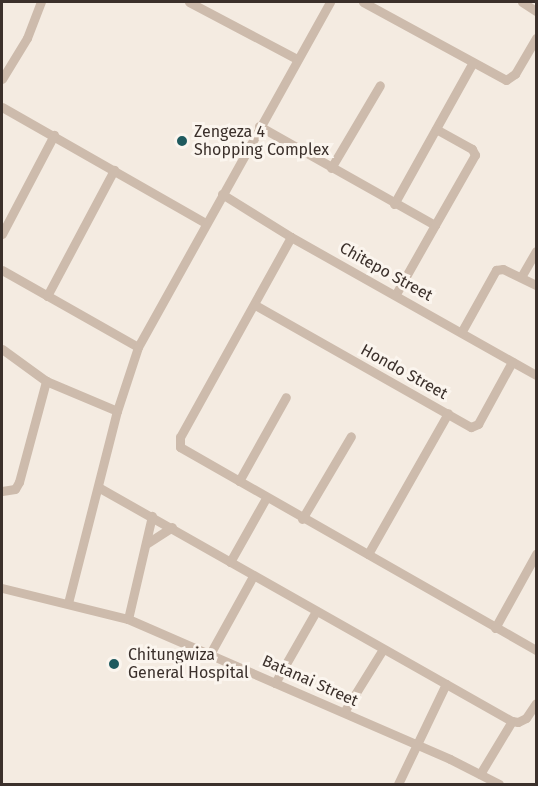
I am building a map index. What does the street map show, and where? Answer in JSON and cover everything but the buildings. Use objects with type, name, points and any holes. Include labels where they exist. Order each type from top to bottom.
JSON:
[{"type":"street","points":[[2,80],[27,38],[41,2]]},
{"type":"street","points":[[189,2],[297,59]]},
{"type":"street","points":[[68,603],[117,411],[138,347],[205,222],[330,2]]},
{"type":"street","points":[[363,2],[508,79],[515,74],[537,38]]},
{"type":"street","points":[[522,2],[537,11]]},
{"type":"street","points":[[394,204],[473,62]]},
{"type":"street","points":[[332,168],[380,85]]},
{"type":"street","points":[[2,107],[205,222]]},
{"type":"street","points":[[259,126],[435,225]]},
{"type":"street","points":[[396,294],[475,154],[472,148],[436,129]]},
{"type":"street","points":[[2,234],[54,135]]},
{"type":"street","points":[[47,296],[114,170]]},
{"type":"street","name":"Chitepo Street","points":[[222,194],[291,237],[537,375]]},
{"type":"street","points":[[291,237],[179,439],[182,449],[537,650]]},
{"type":"street","points":[[521,277],[537,251]]},
{"type":"street","points":[[462,331],[496,270],[503,269],[537,285]]},
{"type":"street","points":[[2,270],[138,347]]},
{"type":"street","name":"Hondo Street","points":[[255,305],[471,427],[478,424],[512,362]]},
{"type":"street","points":[[2,349],[46,381],[117,411]]},
{"type":"street","points":[[2,491],[15,489],[19,482],[46,381]]},
{"type":"street","points":[[239,481],[286,397]]},
{"type":"street","points":[[368,554],[448,413]]},
{"type":"street","points":[[302,519],[351,436]]},
{"type":"street","points":[[98,487],[512,721],[522,721],[537,703]]},
{"type":"street","points":[[230,561],[266,498]]},
{"type":"street","points":[[128,619],[152,516]]},
{"type":"street","points":[[146,544],[172,527]]},
{"type":"street","points":[[495,628],[537,554]]},
{"type":"street","points":[[210,654],[254,576]]},
{"type":"street","name":"Batanai Street","points":[[2,588],[128,619],[416,744],[499,784]]},
{"type":"street","points":[[275,682],[316,611]]},
{"type":"street","points":[[344,712],[383,649]]},
{"type":"street","points":[[398,784],[446,684]]},
{"type":"street","points":[[480,774],[512,721]]},
{"type":"place","name":"Zengeza 4 Shopping Complex","points":[[182,141]]},
{"type":"place","name":"Chitungwiza General Hospital","points":[[114,664]]}]
